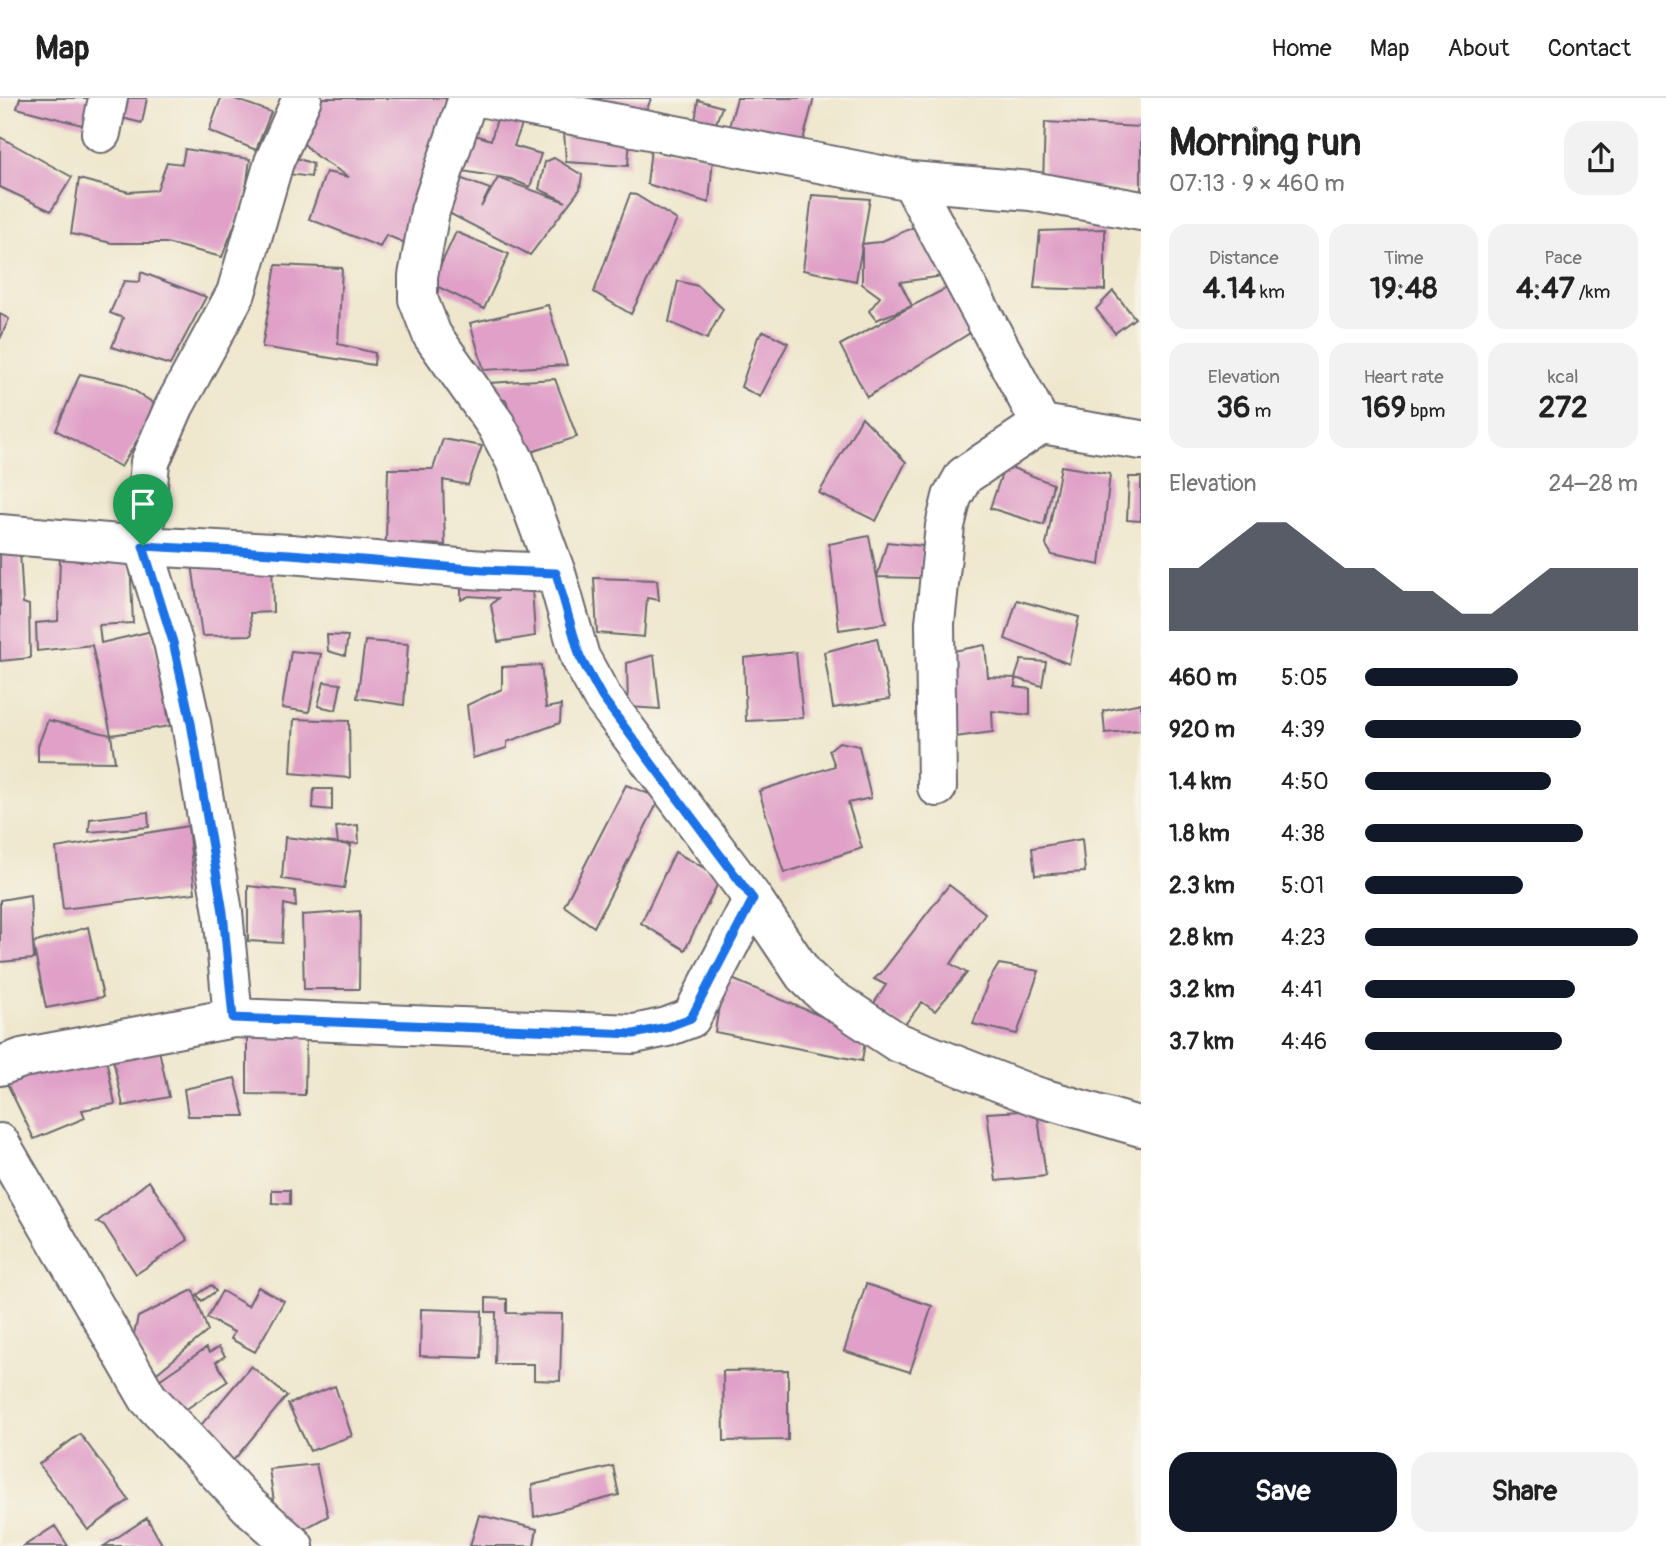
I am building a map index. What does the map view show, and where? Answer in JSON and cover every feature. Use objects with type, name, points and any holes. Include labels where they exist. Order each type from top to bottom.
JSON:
[{"type":"street","points":[[233,1018],[223,912],[191,723],[173,642],[143,546],[150,462],[174,407],[236,293],[274,162],[302,98]]},
{"type":"street","points":[[468,98],[430,211],[418,276],[418,299],[432,335],[496,425],[515,461],[556,573],[580,657],[602,697],[753,899],[804,975],[824,994],[897,1042],[1035,1096],[1141,1127]]},
{"type":"street","points":[[485,98],[911,181],[1031,191],[1141,211]]},
{"type":"street","points":[[911,181],[1041,424]]},
{"type":"street","points":[[937,787],[935,623],[945,526],[952,497],[964,476],[1041,424],[1141,439]]},
{"type":"street","points":[[0,534],[483,570],[556,573]]},
{"type":"street","points":[[0,1066],[22,1058],[233,1018],[634,1034],[667,1027],[691,1018],[753,899]]},
{"type":"street","points":[[0,1143],[148,1398],[249,1506],[294,1546]]},
{"type":"building","points":[[20,98],[91,98],[82,125],[17,108]]},
{"type":"building","points":[[122,98],[147,98],[142,123],[118,117]]},
{"type":"building","points":[[221,98],[232,98],[271,112],[256,150],[209,131]]},
{"type":"building","points":[[319,98],[448,100],[405,243],[386,235],[380,247],[309,219],[326,172],[349,177],[316,156],[300,140]]},
{"type":"building","points":[[594,98],[651,98],[644,118]]},
{"type":"building","points":[[737,98],[814,98],[803,140],[729,127]]},
{"type":"building","points":[[698,100],[722,107],[714,128],[695,122]]},
{"type":"building","points":[[498,115],[524,119],[514,146],[541,154],[530,187],[511,179],[456,170],[472,134],[491,140]]},
{"type":"building","points":[[1045,122],[1141,127],[1141,191],[1043,183]]},
{"type":"building","points":[[564,131],[630,136],[628,166],[566,162]]},
{"type":"building","points":[[0,137],[72,177],[51,211],[0,187]]},
{"type":"building","points":[[651,148],[713,157],[709,203],[647,184]]},
{"type":"building","points":[[185,149],[250,159],[245,198],[222,257],[166,243],[112,243],[71,234],[79,179],[129,192],[157,190],[167,162],[182,164]]},
{"type":"building","points":[[291,156],[313,164],[311,177],[288,174]]},
{"type":"building","points":[[554,158],[582,175],[580,189],[530,255],[443,210],[457,177],[490,189],[481,207],[498,178],[566,202],[539,189],[545,162]]},
{"type":"building","points":[[630,194],[677,220],[631,314],[594,292]]},
{"type":"building","points":[[812,195],[870,199],[856,281],[803,270]]},
{"type":"building","points":[[914,227],[944,276],[900,282],[912,306],[876,320],[869,311],[880,297],[862,284],[862,244],[880,242]]},
{"type":"building","points":[[1105,229],[1105,290],[1034,288],[1040,231]]},
{"type":"building","points":[[456,232],[509,254],[484,309],[432,284]]},
{"type":"building","points":[[276,265],[342,268],[338,344],[375,353],[374,365],[262,347]]},
{"type":"building","points":[[141,272],[206,297],[170,365],[112,347],[123,318],[110,313],[124,281],[140,282]]},
{"type":"building","points":[[678,281],[698,286],[723,309],[707,339],[669,322]]},
{"type":"building","points":[[953,285],[973,331],[867,397],[840,345]]},
{"type":"building","points":[[1113,291],[1135,318],[1115,333],[1096,309]]},
{"type":"building","points":[[548,305],[567,365],[484,370],[470,323]]},
{"type":"building","points":[[0,314],[9,319],[0,339]]},
{"type":"building","points":[[764,331],[788,343],[760,397],[741,387],[758,337]]},
{"type":"building","points":[[80,374],[124,384],[158,406],[121,467],[56,430]]},
{"type":"building","points":[[555,379],[577,437],[525,454],[506,400],[493,399],[489,383]]},
{"type":"building","points":[[862,417],[906,462],[876,521],[819,493]]},
{"type":"building","points":[[443,439],[482,446],[468,485],[443,480],[445,545],[425,544],[422,557],[377,556],[386,539],[388,469],[433,469]]},
{"type":"building","points":[[1005,465],[1053,484],[1044,525],[990,508]]},
{"type":"building","points":[[1061,466],[1110,474],[1100,565],[1052,555],[1046,545]]},
{"type":"building","points":[[1129,477],[1141,477],[1141,521],[1127,520]]},
{"type":"building","points":[[869,536],[886,623],[839,630],[829,544]]},
{"type":"building","points":[[887,542],[923,546],[920,578],[877,577]]},
{"type":"building","points":[[0,550],[20,551],[23,603],[29,605],[30,658],[0,661]]},
{"type":"building","points":[[272,553],[273,612],[250,613],[252,635],[202,636],[192,564]]},
{"type":"building","points":[[60,558],[130,560],[133,623],[99,625],[101,643],[152,631],[170,726],[111,735],[92,645],[37,651],[36,623],[58,621]]},
{"type":"building","points":[[594,578],[657,580],[659,600],[647,598],[644,637],[597,633]]},
{"type":"building","points":[[461,582],[532,587],[535,636],[498,642],[491,605],[498,598],[469,596],[461,600]]},
{"type":"building","points":[[1017,600],[1079,617],[1069,664],[1005,639]]},
{"type":"building","points":[[327,635],[348,636],[345,656],[328,651]]},
{"type":"building","points":[[877,638],[890,699],[833,708],[824,652]]},
{"type":"building","points":[[365,641],[408,644],[404,705],[357,698]]},
{"type":"building","points":[[985,645],[988,677],[1015,678],[1015,687],[1030,689],[1030,715],[992,711],[993,732],[947,738],[943,653]]},
{"type":"building","points":[[291,651],[321,654],[309,712],[282,708]]},
{"type":"building","points":[[796,652],[803,718],[746,721],[744,658]]},
{"type":"building","points":[[654,655],[660,709],[628,707],[627,663]]},
{"type":"building","points":[[1021,660],[1046,662],[1042,686],[1015,678]]},
{"type":"building","points":[[541,665],[546,708],[561,705],[560,723],[507,742],[507,748],[473,758],[467,705],[502,689],[502,667]]},
{"type":"building","points":[[324,682],[341,684],[336,710],[318,706]]},
{"type":"building","points":[[1141,703],[1141,730],[1105,733],[1103,711]]},
{"type":"building","points":[[294,719],[349,721],[350,778],[291,773]]},
{"type":"building","points":[[48,720],[111,735],[115,762],[38,761],[38,746]]},
{"type":"building","points":[[839,742],[859,746],[871,798],[848,803],[862,848],[784,873],[759,791],[835,766],[829,750]]},
{"type":"building","points":[[626,785],[660,798],[594,927],[564,906]]},
{"type":"building","points":[[314,789],[332,789],[332,810],[313,808]]},
{"type":"building","points":[[148,812],[149,827],[89,832],[90,819]]},
{"type":"building","points":[[358,825],[359,843],[338,844],[336,827]]},
{"type":"building","points":[[188,826],[195,893],[63,909],[56,848]]},
{"type":"building","points":[[285,837],[351,845],[344,888],[282,879]]},
{"type":"building","points":[[1082,839],[1085,872],[1035,875],[1032,848]]},
{"type":"building","points":[[675,852],[721,877],[685,950],[641,923]]},
{"type":"building","points":[[949,885],[985,913],[951,964],[967,973],[935,1011],[922,1002],[903,1027],[872,1006],[886,985],[874,979]]},
{"type":"building","points":[[248,886],[295,891],[296,907],[284,904],[282,943],[248,941]]},
{"type":"building","points":[[30,895],[34,959],[0,962],[0,900]]},
{"type":"building","points":[[360,911],[359,989],[304,989],[302,915]]},
{"type":"building","points":[[88,927],[103,997],[46,1008],[33,943]]},
{"type":"building","points":[[999,964],[1039,971],[1017,1034],[973,1024],[988,982]]},
{"type":"building","points":[[732,979],[866,1035],[862,1061],[715,1032],[722,985]]},
{"type":"building","points":[[247,1035],[306,1036],[305,1095],[247,1094]]},
{"type":"building","points":[[158,1045],[169,1097],[123,1106],[112,1054]]},
{"type":"building","points":[[104,1048],[115,1104],[82,1110],[85,1118],[34,1139],[0,1069]]},
{"type":"building","points":[[235,1078],[245,1116],[188,1116],[184,1089]]},
{"type":"building","points":[[1037,1110],[1046,1176],[996,1181],[987,1113]]},
{"type":"building","points":[[149,1181],[188,1240],[136,1274],[104,1225],[97,1222]]},
{"type":"building","points":[[272,1190],[290,1190],[290,1204],[272,1203]]},
{"type":"building","points":[[866,1284],[932,1306],[910,1372],[844,1351]]},
{"type":"building","points":[[211,1285],[216,1291],[202,1301],[197,1295]]},
{"type":"building","points":[[258,1287],[284,1301],[255,1352],[231,1339],[234,1332],[207,1318],[222,1291],[248,1306]]},
{"type":"building","points":[[193,1290],[208,1331],[157,1373],[133,1338],[138,1317]]},
{"type":"building","points":[[486,1298],[507,1299],[507,1313],[562,1314],[560,1381],[534,1380],[534,1364],[495,1364],[496,1312],[486,1312]]},
{"type":"building","points":[[421,1309],[482,1311],[481,1358],[420,1356]]},
{"type":"building","points":[[219,1347],[225,1356],[216,1362],[228,1381],[179,1414],[156,1382],[206,1348],[209,1353]]},
{"type":"building","points":[[251,1366],[287,1396],[227,1468],[190,1438]]},
{"type":"building","points":[[788,1370],[788,1440],[724,1441],[723,1371]]},
{"type":"building","points":[[335,1386],[352,1436],[310,1451],[288,1404]]},
{"type":"building","points":[[80,1434],[129,1500],[88,1530],[39,1464]]},
{"type":"building","points":[[316,1464],[328,1516],[295,1534],[275,1508],[269,1469]]},
{"type":"building","points":[[613,1466],[619,1495],[534,1517],[532,1485]]},
{"type":"building","points":[[479,1515],[537,1529],[534,1546],[470,1546]]},
{"type":"building","points":[[147,1518],[163,1546],[104,1546]]},
{"type":"building","points":[[55,1526],[68,1546],[24,1546]]},
{"type":"route","points":[[143,546],[556,573],[580,657],[602,697],[753,899],[691,1018],[667,1027],[634,1034],[233,1018],[223,912],[191,723],[173,642],[143,546]]}]
